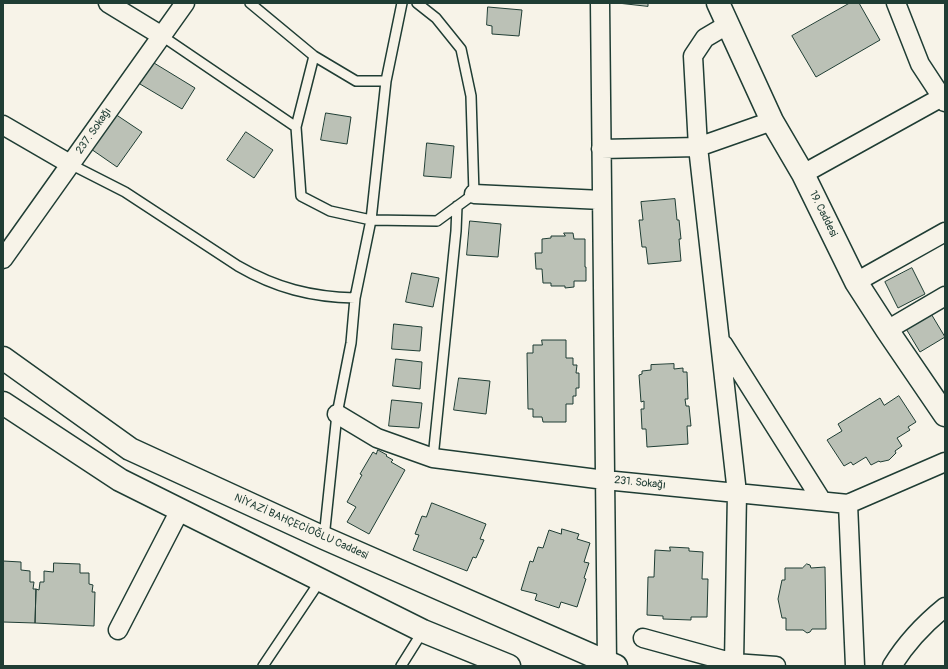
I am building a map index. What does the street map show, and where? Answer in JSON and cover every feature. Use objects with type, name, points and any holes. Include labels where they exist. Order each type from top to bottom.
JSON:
[{"type":"main road","name":"19. Caddesi","points":[[718,3],[772,121],[803,174],[856,282],[945,415]]},
{"type":"main road","name":"NİYAZİ BAHÇECİOĞLU Caddesi","points":[[3,358],[130,449],[324,538],[612,664]]},
{"type":"main road","points":[[3,403],[120,480],[423,631],[509,666]]},
{"type":"street","points":[[108,3],[162,36]]},
{"type":"street","name":"237. Sokağı","points":[[3,259],[185,3]]},
{"type":"street","points":[[600,3],[605,480],[612,664]]},
{"type":"street","points":[[803,174],[943,100],[920,64],[896,3]]},
{"type":"street","points":[[727,24],[705,38],[693,56],[698,147],[737,493],[734,663]]},
{"type":"street","points":[[601,149],[698,147],[772,121]]},
{"type":"street","points":[[3,125],[70,164]]},
{"type":"street","points":[[474,194],[602,200]]},
{"type":"street","points":[[856,282],[945,232]]},
{"type":"street","points":[[887,330],[945,296]]},
{"type":"street","points":[[720,340],[822,502]]},
{"type":"street","name":"231. Sokağı","points":[[337,414],[377,438],[433,458],[605,480],[822,502],[848,504],[945,462]]},
{"type":"street","points":[[848,504],[854,666]]},
{"type":"street","points":[[118,630],[180,510]]},
{"type":"street","points":[[892,666],[911,639],[927,622],[945,607]]},
{"type":"street","points":[[643,638],[734,663],[776,666]]},
{"type":"lane","points":[[250,3],[314,56],[356,81],[386,81]]},
{"type":"lane","points":[[324,538],[337,414],[351,343],[355,298],[371,220],[386,81],[402,3]]},
{"type":"lane","points":[[314,56],[296,127],[301,196],[330,211],[371,220],[436,221],[474,194],[471,96],[461,49],[436,18],[417,3]]},
{"type":"lane","points":[[162,36],[296,127]]},
{"type":"lane","points":[[70,164],[125,192],[238,266],[269,282],[308,294],[355,298]]},
{"type":"lane","points":[[433,458],[456,231],[456,206]]},
{"type":"lane","points":[[263,666],[320,581]]},
{"type":"lane","points":[[401,666],[423,631]]},
{"type":"building","points":[[618,3],[648,3],[648,6]]},
{"type":"building","points":[[850,3],[859,3],[880,40],[816,77],[792,36]]},
{"type":"building","points":[[488,7],[522,10],[519,36],[492,34],[492,26],[487,25]]},
{"type":"building","points":[[154,63],[195,88],[182,109],[140,84]]},
{"type":"building","points":[[326,113],[351,117],[347,144],[321,140]]},
{"type":"building","points":[[115,114],[142,132],[117,167],[91,149]]},
{"type":"building","points":[[246,132],[273,150],[254,178],[227,160]]},
{"type":"building","points":[[427,143],[454,146],[451,178],[424,176]]},
{"type":"building","points":[[675,199],[681,239],[679,239],[681,261],[648,264],[646,247],[642,247],[639,220],[643,220],[641,202]]},
{"type":"building","points":[[470,221],[501,224],[498,257],[467,255]]},
{"type":"building","points":[[564,233],[573,233],[574,239],[585,239],[586,267],[586,281],[574,281],[574,287],[565,288],[565,286],[551,286],[551,283],[543,283],[542,269],[536,269],[535,253],[542,253],[542,239],[551,238],[551,236],[565,236]]},
{"type":"building","points":[[912,268],[925,294],[898,308],[885,282]]},
{"type":"building","points":[[412,273],[439,278],[433,307],[406,302]]},
{"type":"building","points":[[930,312],[945,337],[920,352],[905,327]]},
{"type":"building","points":[[394,324],[422,327],[420,351],[392,349]]},
{"type":"building","points":[[542,340],[566,340],[566,358],[573,358],[573,365],[577,365],[576,373],[579,373],[579,388],[576,388],[576,396],[573,396],[573,404],[566,404],[566,422],[543,422],[542,417],[533,417],[533,409],[528,409],[527,353],[533,353],[533,345],[542,345]]},
{"type":"building","points":[[396,359],[422,362],[420,389],[393,386]]},
{"type":"building","points":[[674,364],[674,369],[683,368],[683,372],[687,372],[688,399],[685,399],[686,406],[689,406],[691,426],[687,426],[688,444],[647,447],[646,429],[642,429],[641,409],[644,409],[644,401],[641,402],[639,375],[642,374],[642,371],[651,370],[651,365]]},
{"type":"building","points":[[459,378],[490,381],[486,414],[454,410]]},
{"type":"building","points":[[899,396],[916,422],[908,427],[910,430],[897,438],[902,446],[895,451],[896,453],[889,460],[879,461],[871,465],[866,457],[853,465],[851,462],[844,466],[827,440],[842,431],[838,424],[880,398],[884,405]]},
{"type":"building","points":[[392,400],[422,403],[419,428],[389,426]]},
{"type":"building","points":[[378,450],[393,460],[391,462],[405,470],[369,534],[347,522],[356,507],[347,502],[362,475],[360,474],[373,452],[376,454]]},
{"type":"building","points":[[432,503],[486,524],[480,539],[484,540],[476,558],[473,557],[467,571],[413,550],[419,535],[415,534],[422,516],[426,517]]},
{"type":"building","points":[[562,529],[579,534],[577,539],[590,543],[584,562],[589,563],[584,578],[586,579],[577,607],[561,602],[559,608],[535,600],[537,594],[521,590],[530,561],[533,562],[538,547],[543,548],[549,530],[561,534]]},
{"type":"building","points":[[670,547],[689,548],[689,551],[703,552],[702,579],[708,579],[707,617],[691,617],[691,620],[663,619],[663,616],[647,615],[648,577],[654,577],[655,550],[670,551]]},
{"type":"building","points":[[3,561],[21,562],[21,570],[30,571],[30,582],[34,582],[33,589],[36,589],[35,623],[3,622]]},
{"type":"building","points":[[54,563],[80,564],[80,573],[89,573],[89,584],[93,585],[92,592],[95,592],[94,626],[35,623],[36,589],[39,590],[40,582],[44,582],[44,571],[53,572]]},
{"type":"building","points":[[807,564],[810,565],[811,568],[825,567],[826,629],[812,629],[807,633],[803,630],[786,630],[786,618],[782,618],[778,599],[782,580],[785,580],[785,568],[802,568]]}]
